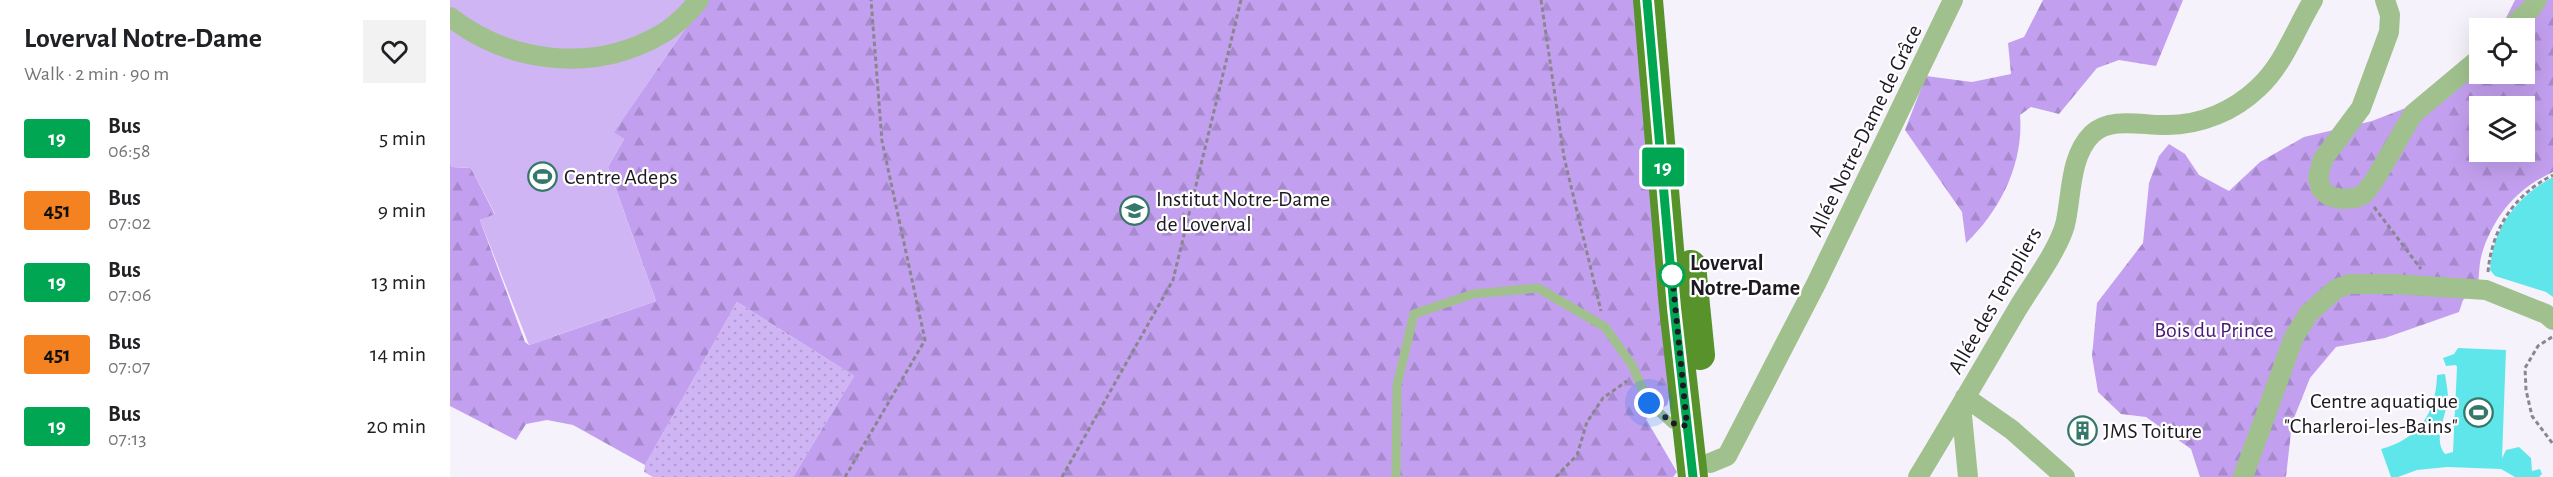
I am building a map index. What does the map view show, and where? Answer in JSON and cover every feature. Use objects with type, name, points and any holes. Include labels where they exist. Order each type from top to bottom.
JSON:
[{"type":"main road","points":[[1648,0],[1674,308],[1687,426],[1701,470]]},
{"type":"main road","points":[[1665,0],[1701,470]]},
{"type":"street","points":[[450,17],[468,30],[510,49],[550,58],[584,59],[626,50],[659,36],[680,21],[699,0]]},
{"type":"street","name":"Allée Notre-Dame de Grâce","points":[[1701,470],[1727,456],[1816,284],[1953,0]]},
{"type":"street","name":"Allée des Templiers","points":[[1918,477],[2045,264],[2064,226],[2075,168],[2081,150],[2093,133],[2108,126],[2129,123],[2168,125],[2190,122],[2227,111],[2259,88],[2276,70],[2313,0]]},
{"type":"street","points":[[2385,0],[2390,15],[2390,32],[2361,108],[2323,159],[2318,177],[2321,189],[2329,196],[2341,199],[2355,198],[2364,194],[2413,114],[2469,67]]},
{"type":"street","points":[[2521,18],[2537,0]]},
{"type":"street","points":[[2243,477],[2294,337],[2309,313],[2336,289],[2349,284],[2486,290],[2546,314],[2553,320]]},
{"type":"street","points":[[1963,401],[1968,477]]},
{"type":"street","points":[[1963,401],[2012,430],[2065,477]]},
{"type":"lane","points":[[1396,477],[1397,385],[1414,314],[1473,294],[1538,288],[1605,327],[1632,365],[1649,403],[1672,423],[1687,426]]},
{"type":"path","points":[[845,477],[925,340],[882,141],[871,0]]},
{"type":"path","points":[[1062,477],[1173,280],[1241,0]]},
{"type":"path","points":[[1541,0],[1564,157],[1605,327]]},
{"type":"path","points":[[2488,277],[2490,249],[2502,223],[2518,200],[2538,183],[2553,175]]},
{"type":"path","points":[[2364,194],[2434,286]]},
{"type":"path","points":[[2553,336],[2538,346],[2525,368],[2526,390],[2532,416],[2553,444]]},
{"type":"path","points":[[1556,477],[1577,454],[1587,422],[1603,398],[1623,382],[1638,377]]},
{"type":"shaded area","name":"Centre Adeps","points":[[450,0],[705,0],[614,132],[624,139],[608,167],[656,301],[529,345],[480,220],[495,214],[471,168],[452,167],[450,162]]},
{"type":"shaded area","points":[[737,302],[854,376],[793,477],[653,477],[644,472],[645,465]]},
{"type":"green space","name":"Institut Notre-Dame de Loverval","points":[[705,0],[1634,0],[1673,386],[1667,405],[1646,419],[1677,472],[1673,477],[793,477],[854,376],[737,302],[645,465],[573,425],[547,420],[526,424],[516,440],[450,406],[450,162],[452,167],[471,168],[495,215],[480,220],[525,342],[529,345],[656,301],[608,167],[624,139],[613,133]]},
{"type":"green space","points":[[2043,0],[2183,0],[2156,66],[2119,60],[2097,68],[2059,114],[2031,107],[2020,115],[2018,150],[2008,184],[1990,216],[1966,243],[1962,212],[1905,130],[1926,76],[1972,82],[2011,74],[2008,43],[2024,37]]},
{"type":"green space","name":"Bois du Prince","points":[[2515,0],[2553,0],[2553,172],[2540,178],[2519,194],[2494,224],[2483,250],[2478,287],[2463,300],[2459,312],[2385,338],[2336,347],[2310,378],[2292,423],[2286,477],[2200,477],[2191,449],[2146,417],[2121,414],[2098,392],[2092,356],[2097,303],[2143,243],[2149,183],[2159,156],[2169,144],[2185,154],[2199,175],[2229,191],[2260,162],[2304,137],[2372,121],[2442,94],[2469,66],[2469,84],[2535,84],[2535,18],[2506,18]]},
{"type":"water","points":[[2553,177],[2553,297],[2546,292],[2495,276],[2490,270],[2496,241],[2509,215],[2528,194]]},
{"type":"water","name":"Centre aquatique \"Charleroi-les-Bains\"","points":[[2458,348],[2506,350],[2502,458],[2506,450],[2519,447],[2531,458],[2532,471],[2540,469],[2542,474],[2539,477],[2515,477],[2501,469],[2447,467],[2417,470],[2398,477],[2391,477],[2381,449],[2406,439],[2423,422],[2433,401],[2437,375],[2445,374],[2448,395],[2440,434],[2441,448],[2445,454],[2453,452],[2457,367],[2456,365],[2446,366],[2443,358],[2454,354]]},
{"type":"bus line","name":"19","points":[[1647,0],[1674,308],[1693,477]]},
{"type":"place","name":"Centre Adeps","points":[[543,176]]},
{"type":"place","name":"Institut Notre-Dame de Loverval","points":[[1135,211]]},
{"type":"place","name":"Loverval Notre-Dame","points":[[1672,275]]},
{"type":"place","name":"Centre aquatique \"Charleroi-les-Bains\"","points":[[2479,413]]},
{"type":"place","name":"JMS Toiture","points":[[2082,430]]},
{"type":"route","points":[[1649,403],[1672,423],[1687,426],[1671,264],[1672,275]]}]
